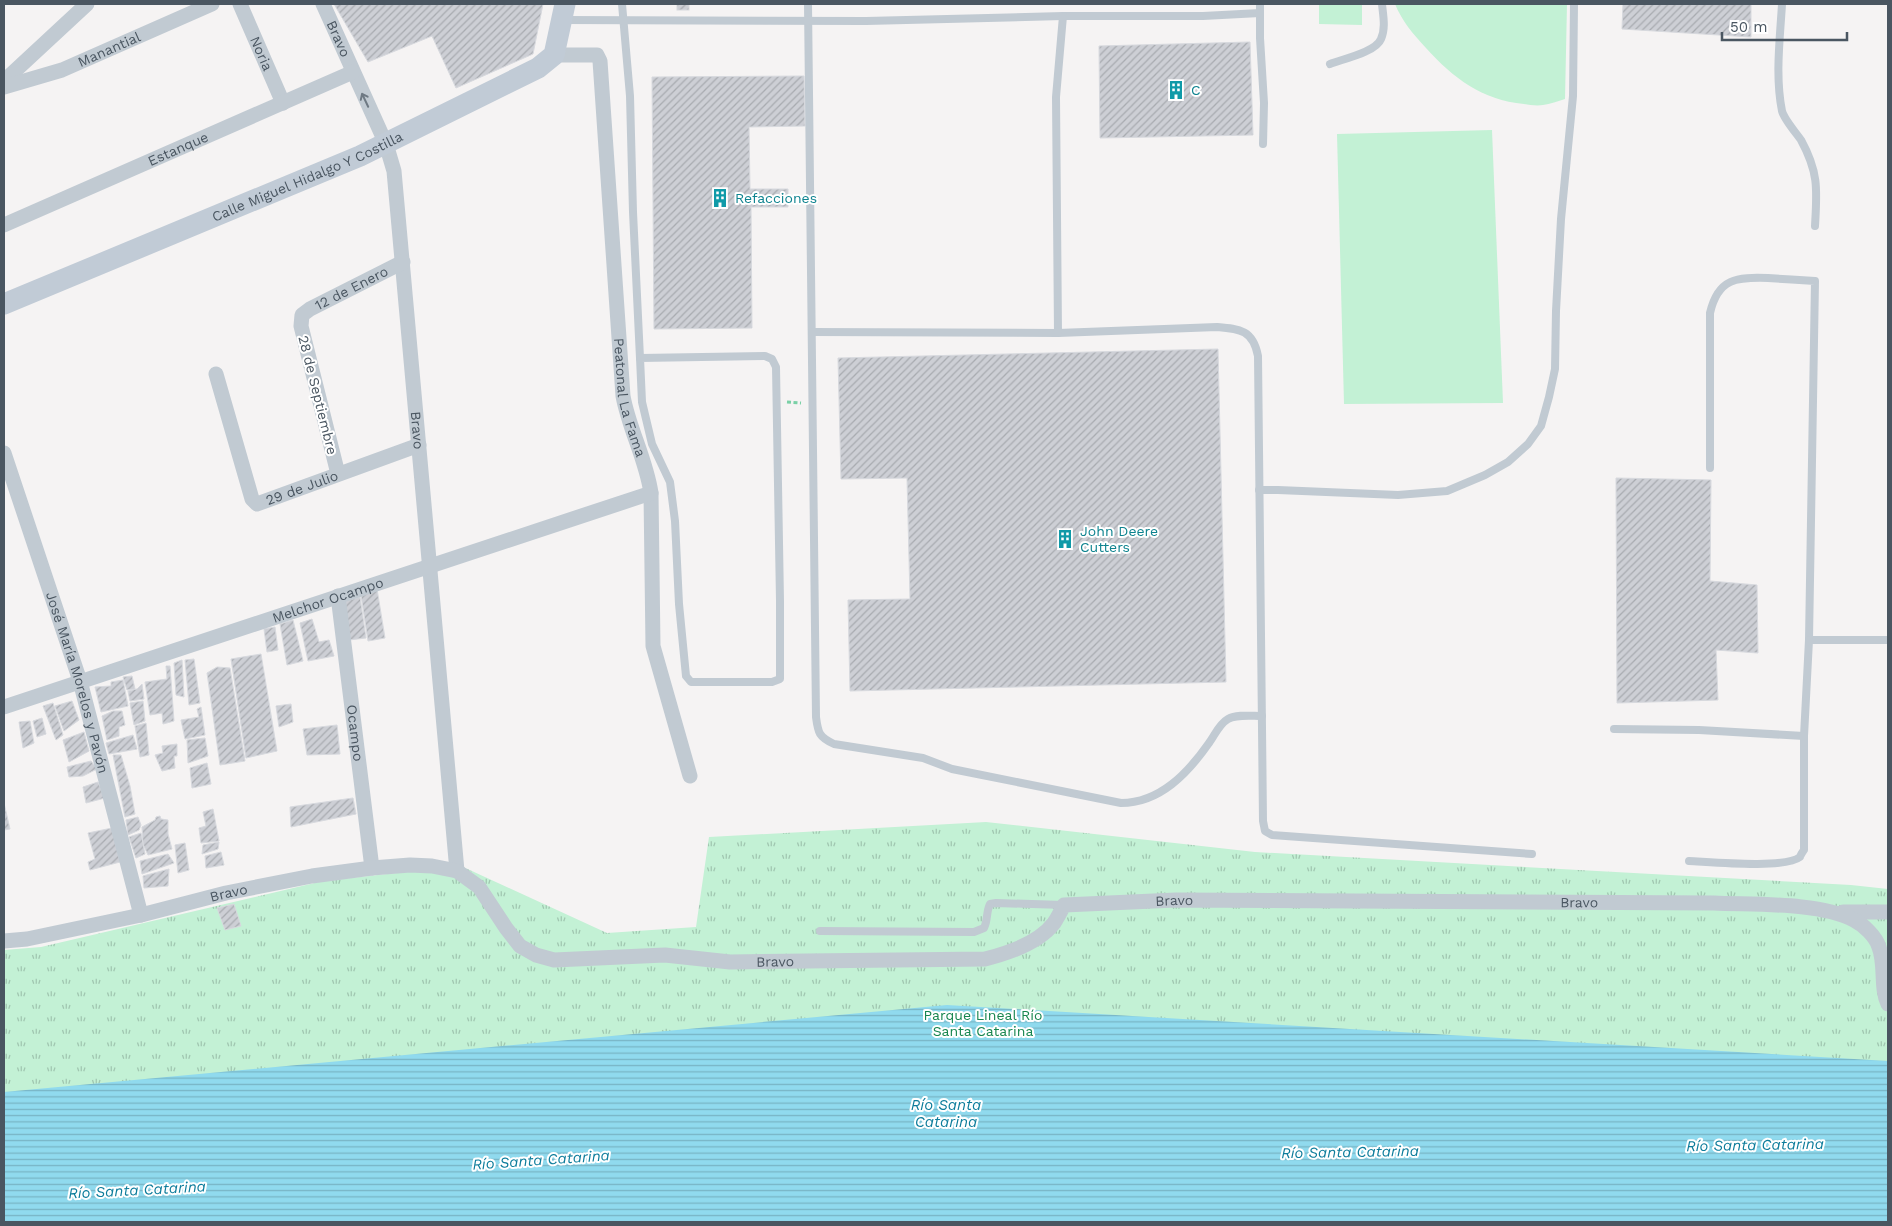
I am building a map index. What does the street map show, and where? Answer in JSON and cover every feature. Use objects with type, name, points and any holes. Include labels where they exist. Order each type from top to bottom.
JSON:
[{"type":"street","points":[[4,81],[87,4]]},
{"type":"street","name":"Manantial","points":[[4,87],[62,70],[212,4]]},
{"type":"street","name":"Noria","points":[[240,4],[283,103]]},
{"type":"street","name":"Bravo","points":[[323,4],[386,144],[394,172],[457,871]]},
{"type":"street","points":[[554,55],[563,12]]},
{"type":"street","name":"Calle Miguel Hidalgo Y Costilla","points":[[4,304],[386,144],[538,68],[554,55]]},
{"type":"street","name":"Peatonal La Fama","points":[[554,55],[597,55],[600,61],[623,396],[626,412],[647,470],[651,493],[653,646],[690,776]]},
{"type":"street","name":"Estanque","points":[[4,225],[352,72]]},
{"type":"street","name":"12 de Enero","points":[[302,315],[310,308],[403,262]]},
{"type":"street","name":"28 de Septiembre","points":[[302,315],[302,326],[338,474]]},
{"type":"street","name":"29 de Julio","points":[[216,374],[253,501],[260,504],[419,445]]},
{"type":"street","name":"José María Morelos y Pavón","points":[[4,453],[80,681],[141,915]]},
{"type":"street","name":"Melchor Ocampo","points":[[4,707],[651,493]]},
{"type":"street","name":"Ocampo","points":[[338,596],[372,868]]},
{"type":"street","name":"Bravo","points":[[4,941],[27,939],[141,915],[226,893],[312,876],[372,868],[418,865],[457,871],[479,887],[520,946],[536,955],[554,960],[665,955],[730,962],[985,959],[1021,948],[1033,941],[1054,924],[1064,906],[1176,900],[1714,903],[1798,907],[1831,912],[1855,920],[1869,932],[1879,947],[1884,990],[1888,1004]]},
{"type":"street","points":[[1831,912],[1888,912]]},
{"type":"lane","points":[[622,4],[625,20],[631,116],[632,212],[642,402],[652,444],[670,482],[686,676],[691,682],[772,682],[780,679],[776,367],[772,358],[768,356],[640,358]]},
{"type":"lane","points":[[808,4],[816,717],[817,729],[823,739],[834,744],[923,758],[952,769],[1121,804],[1143,801],[1173,783],[1194,765],[1220,725],[1227,719],[1235,716],[1262,716]]},
{"type":"lane","points":[[1260,4],[1264,103],[1263,144]]},
{"type":"lane","points":[[1330,64],[1369,50],[1379,44],[1384,29],[1382,4]]},
{"type":"lane","points":[[1259,490],[1398,495],[1448,491],[1485,475],[1508,462],[1528,444],[1541,426],[1555,369],[1560,238],[1573,96],[1574,4]]},
{"type":"lane","points":[[1782,4],[1779,66],[1783,114],[1801,141],[1812,165],[1817,186],[1815,226]]},
{"type":"lane","points":[[563,12],[625,20],[969,19],[1062,16],[1203,16],[1260,12]]},
{"type":"lane","points":[[1058,333],[1056,96],[1062,16]]},
{"type":"lane","points":[[1689,861],[1775,864],[1790,861],[1800,856],[1804,850],[1804,736],[1809,640],[1815,281],[1746,277],[1733,280],[1721,288],[1713,299],[1710,313],[1710,468]]},
{"type":"lane","points":[[812,332],[1058,333],[1217,327],[1231,328],[1247,334],[1255,343],[1258,356],[1263,821],[1265,831],[1268,834],[1532,854]]},
{"type":"lane","points":[[1809,640],[1888,640]]},
{"type":"lane","points":[[1614,729],[1699,730],[1804,736]]},
{"type":"lane","points":[[820,931],[974,932],[984,928],[987,921],[987,909],[990,904],[1064,906]]},
{"type":"path","points":[[776,402],[813,403]]},
{"type":"green space","points":[[1319,4],[1362,4],[1362,25],[1319,24]]},
{"type":"green space","points":[[1395,4],[1567,4],[1565,99],[1543,105],[1529,105],[1495,98],[1469,86],[1447,69],[1421,43],[1404,22]]},
{"type":"green space","points":[[1492,130],[1503,403],[1344,404],[1337,134]]},
{"type":"green space","name":"Parque Lineal Río Santa Catarina","points":[[986,822],[1255,852],[1851,885],[1888,889],[1888,1222],[4,1222],[4,950],[41,947],[323,881],[461,866],[607,933],[696,927],[709,837]]},
{"type":"water","name":"Río Santa Catarina","points":[[947,1005],[1888,1061],[1888,1222],[4,1222],[4,1092]]},
{"type":"building","points":[[334,4],[543,4],[533,54],[456,88],[432,36],[368,62]]},
{"type":"building","points":[[677,4],[689,4],[689,10],[677,10]]},
{"type":"building","points":[[1623,4],[1751,4],[1751,37],[1622,29]]},
{"type":"building","name":"C","points":[[1250,42],[1253,135],[1100,138],[1099,46]]},
{"type":"building","name":"Refacciones","points":[[804,76],[805,126],[749,127],[750,189],[788,189],[788,207],[751,207],[752,328],[654,329],[652,77]]},
{"type":"building","name":"John Deere Cutters","points":[[1218,349],[1226,682],[850,691],[848,600],[910,599],[907,478],[841,479],[838,358]]},
{"type":"building","points":[[1616,478],[1711,480],[1710,581],[1757,585],[1758,653],[1716,650],[1718,700],[1617,703]]},
{"type":"building","points":[[377,589],[385,638],[368,641],[361,595]]},
{"type":"building","points":[[360,597],[366,638],[349,640],[342,602]]},
{"type":"building","points":[[312,619],[319,642],[329,640],[334,656],[308,661],[300,623]]},
{"type":"building","points":[[293,620],[303,661],[287,665],[280,624]]},
{"type":"building","points":[[275,627],[278,650],[267,652],[264,629]]},
{"type":"building","points":[[261,654],[277,751],[246,758],[231,659]]},
{"type":"building","points":[[194,659],[200,703],[189,705],[185,660]]},
{"type":"building","points":[[182,660],[184,697],[176,695],[174,663]]},
{"type":"building","points":[[166,666],[170,666],[174,721],[163,724],[162,713],[150,715],[145,682],[167,679]]},
{"type":"building","points":[[217,667],[230,668],[245,761],[220,765],[207,673]]},
{"type":"building","points":[[132,676],[135,689],[127,690],[123,677]]},
{"type":"building","points":[[123,680],[128,706],[101,712],[95,687],[111,686],[111,682]]},
{"type":"building","points":[[142,684],[144,699],[130,701],[128,691],[137,689]]},
{"type":"building","points":[[72,701],[79,720],[64,731],[55,706]]},
{"type":"building","points":[[143,701],[145,721],[134,725],[130,703]]},
{"type":"building","points":[[53,703],[63,735],[56,740],[43,706]]},
{"type":"building","points":[[291,704],[293,722],[279,727],[276,706]]},
{"type":"building","points":[[201,707],[205,735],[185,739],[181,720],[199,717],[197,709]]},
{"type":"building","points":[[113,711],[122,711],[125,725],[119,727],[119,736],[107,740],[102,716]]},
{"type":"building","points":[[42,718],[46,734],[37,737],[33,721]]},
{"type":"building","points":[[30,721],[34,743],[23,748],[19,722]]},
{"type":"building","points":[[146,723],[149,755],[140,757],[135,726]]},
{"type":"building","points":[[337,725],[340,754],[307,755],[303,729]]},
{"type":"building","points":[[84,732],[89,751],[69,762],[63,740]]},
{"type":"building","points":[[133,735],[137,749],[109,754],[106,743]]},
{"type":"building","points":[[205,738],[208,756],[188,763],[187,740]]},
{"type":"building","points":[[177,744],[177,756],[174,756],[175,768],[162,771],[155,755],[163,753],[162,746]]},
{"type":"building","points":[[113,755],[121,755],[130,786],[135,814],[125,817]]},
{"type":"building","points":[[91,761],[97,769],[83,776],[69,777],[67,767]]},
{"type":"building","points":[[207,763],[211,784],[192,788],[190,768]]},
{"type":"building","points":[[98,782],[105,798],[86,803],[83,787]]},
{"type":"building","points":[[353,798],[356,814],[291,827],[290,807]]},
{"type":"building","points":[[4,803],[10,829],[4,830]]},
{"type":"building","points":[[213,809],[219,841],[201,843],[199,828],[206,826],[203,812]]},
{"type":"building","points":[[160,816],[161,819],[168,820],[168,834],[172,849],[148,855],[143,844],[142,827]]},
{"type":"building","points":[[138,817],[141,825],[139,830],[128,835],[126,820]]},
{"type":"building","points":[[112,828],[120,862],[90,870],[88,862],[95,859],[88,833]]},
{"type":"building","points":[[141,833],[145,854],[136,858],[129,837]]},
{"type":"building","points":[[219,842],[218,849],[202,854],[203,845]]},
{"type":"building","points":[[185,843],[189,870],[178,873],[175,845]]},
{"type":"building","points":[[221,852],[224,865],[206,868],[205,856]]},
{"type":"building","points":[[168,854],[174,863],[142,874],[140,861]]},
{"type":"building","points":[[169,869],[168,886],[144,888],[143,876]]},
{"type":"building","points":[[234,904],[241,926],[225,930],[217,908]]},
{"type":"place","name":"C","points":[[1176,90]]},
{"type":"place","name":"Refacciones","points":[[720,198]]},
{"type":"place","name":"John Deere Cutters","points":[[1065,539]]}]
